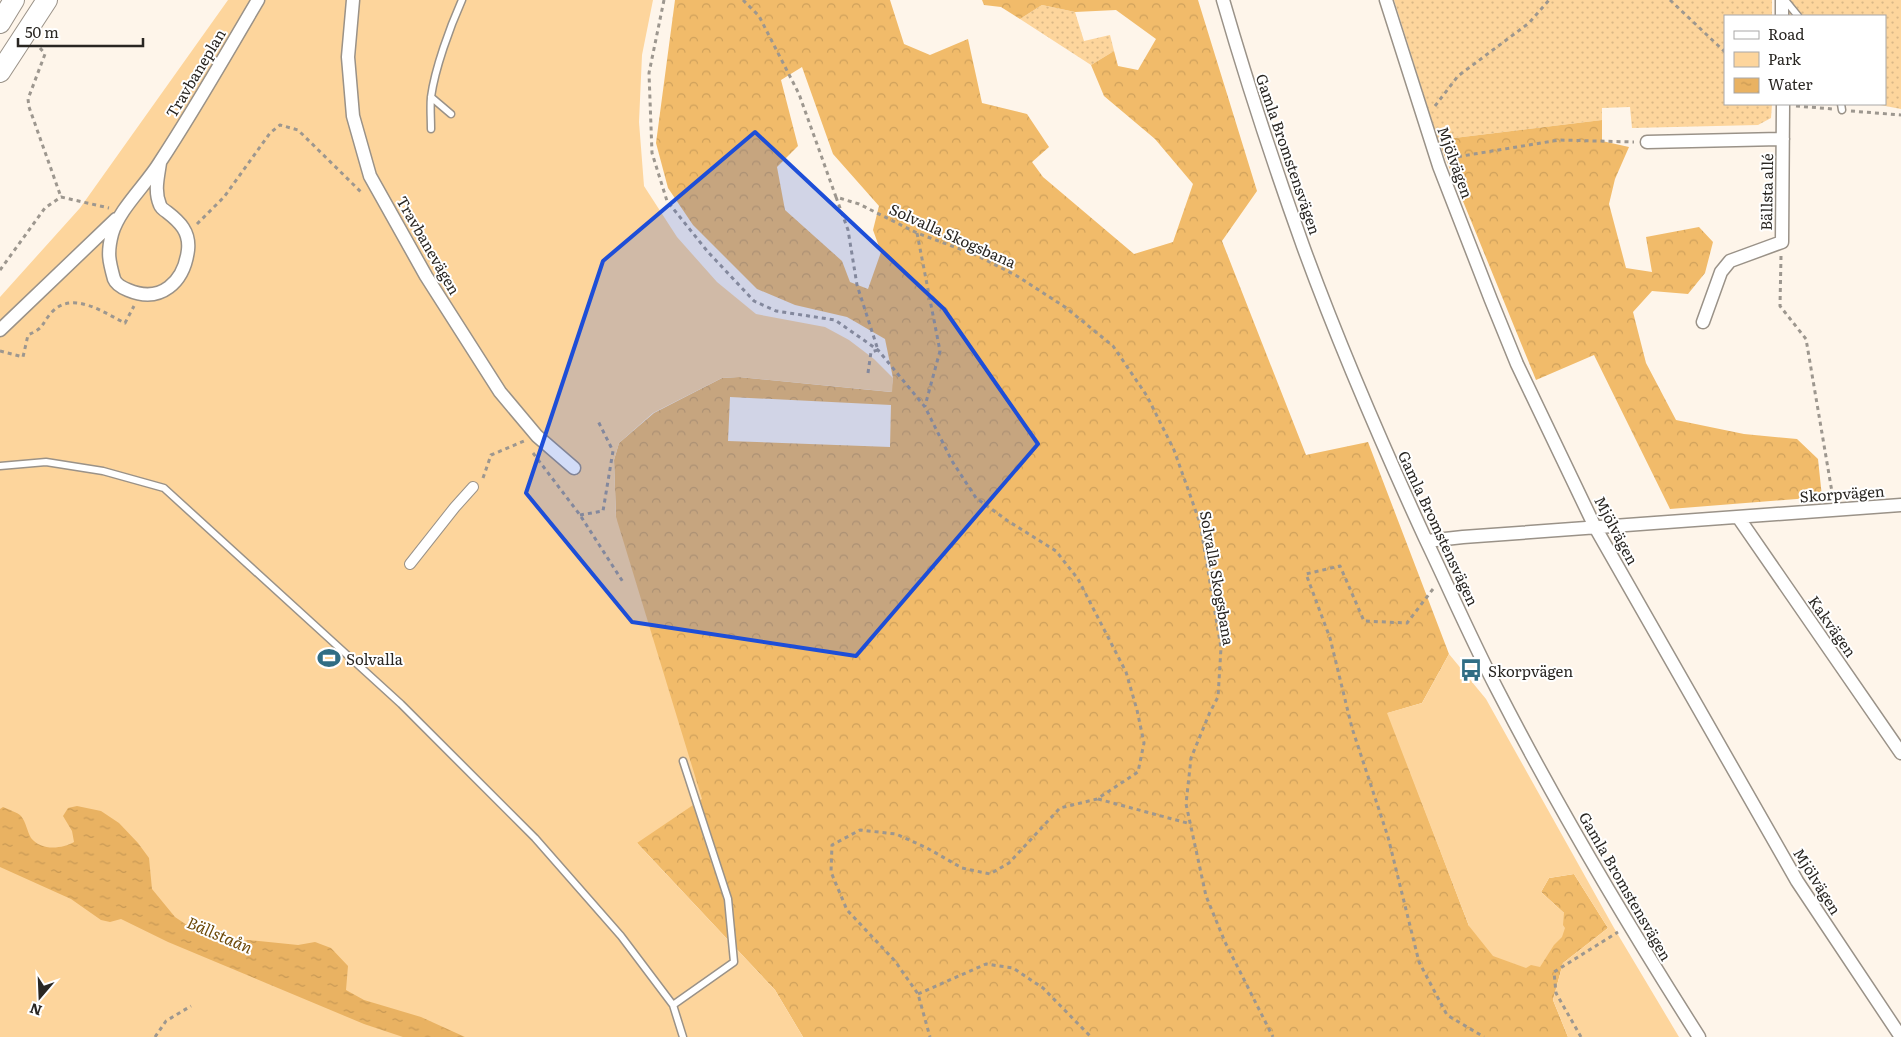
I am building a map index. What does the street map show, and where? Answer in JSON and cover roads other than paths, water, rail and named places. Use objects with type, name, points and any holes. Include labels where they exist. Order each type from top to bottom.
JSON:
[{"type":"main road","points":[[0,23],[14,0]]},
{"type":"main road","points":[[0,72],[47,0]]},
{"type":"street","name":"Travbaneplan","points":[[160,164],[156,190],[160,207],[181,223],[187,234],[187,256],[177,281],[168,289],[155,294],[140,295],[115,282],[108,257],[112,233],[124,212],[160,164],[258,0]]},
{"type":"street","name":"Travbanevägen","points":[[353,0],[348,57],[353,116],[370,176],[426,276],[500,392],[537,436],[574,468]]},
{"type":"street","name":"Gamla Bromstensvägen","points":[[1223,0],[1250,88],[1303,246],[1362,396],[1443,576],[1528,748],[1629,925],[1699,1037]]},
{"type":"street","name":"Mjölvägen","points":[[1386,0],[1437,160],[1517,364],[1595,527],[1797,881],[1901,1037]]},
{"type":"street","points":[[1782,15],[1783,0]]},
{"type":"street","name":"Bällsta allé","points":[[1703,322],[1721,272],[1730,261],[1782,242],[1783,105]]},
{"type":"street","name":"Bällsta allé","points":[[1647,142],[1783,139]]},
{"type":"street","points":[[0,330],[124,212]]},
{"type":"street","points":[[410,564],[473,487]]},
{"type":"street","name":"Skorpvägen","points":[[1427,541],[1901,505]]},
{"type":"street","name":"Kakvägen","points":[[1738,517],[1901,753]]},
{"type":"lane","points":[[431,129],[432,97],[443,52],[462,0]]},
{"type":"lane","points":[[1783,0],[1797,15]]},
{"type":"lane","points":[[432,97],[451,114]]},
{"type":"lane","points":[[0,466],[46,462],[103,471],[164,488],[401,704],[528,831],[621,936],[673,1005],[683,1037]]},
{"type":"lane","points":[[673,1005],[734,962],[728,899],[684,761]]},
{"type":"water","points":[[77,806],[101,811],[119,823],[149,858],[152,889],[175,917],[206,938],[224,945],[248,940],[298,945],[315,942],[331,948],[348,966],[346,990],[364,1000],[421,1017],[465,1037],[403,1037],[364,1024],[168,942],[121,919],[110,922],[101,920],[71,899],[0,867],[0,809],[3,807],[21,816],[31,838],[40,845],[52,848],[74,842],[72,831],[63,816],[68,808]]},
{"type":"place","name":"Solvalla","points":[[329,658]]},
{"type":"place","name":"Skorpvägen","points":[[1471,670]]},
{"type":"water label","name":"Bällstaån","points":[[220,934]]}]
